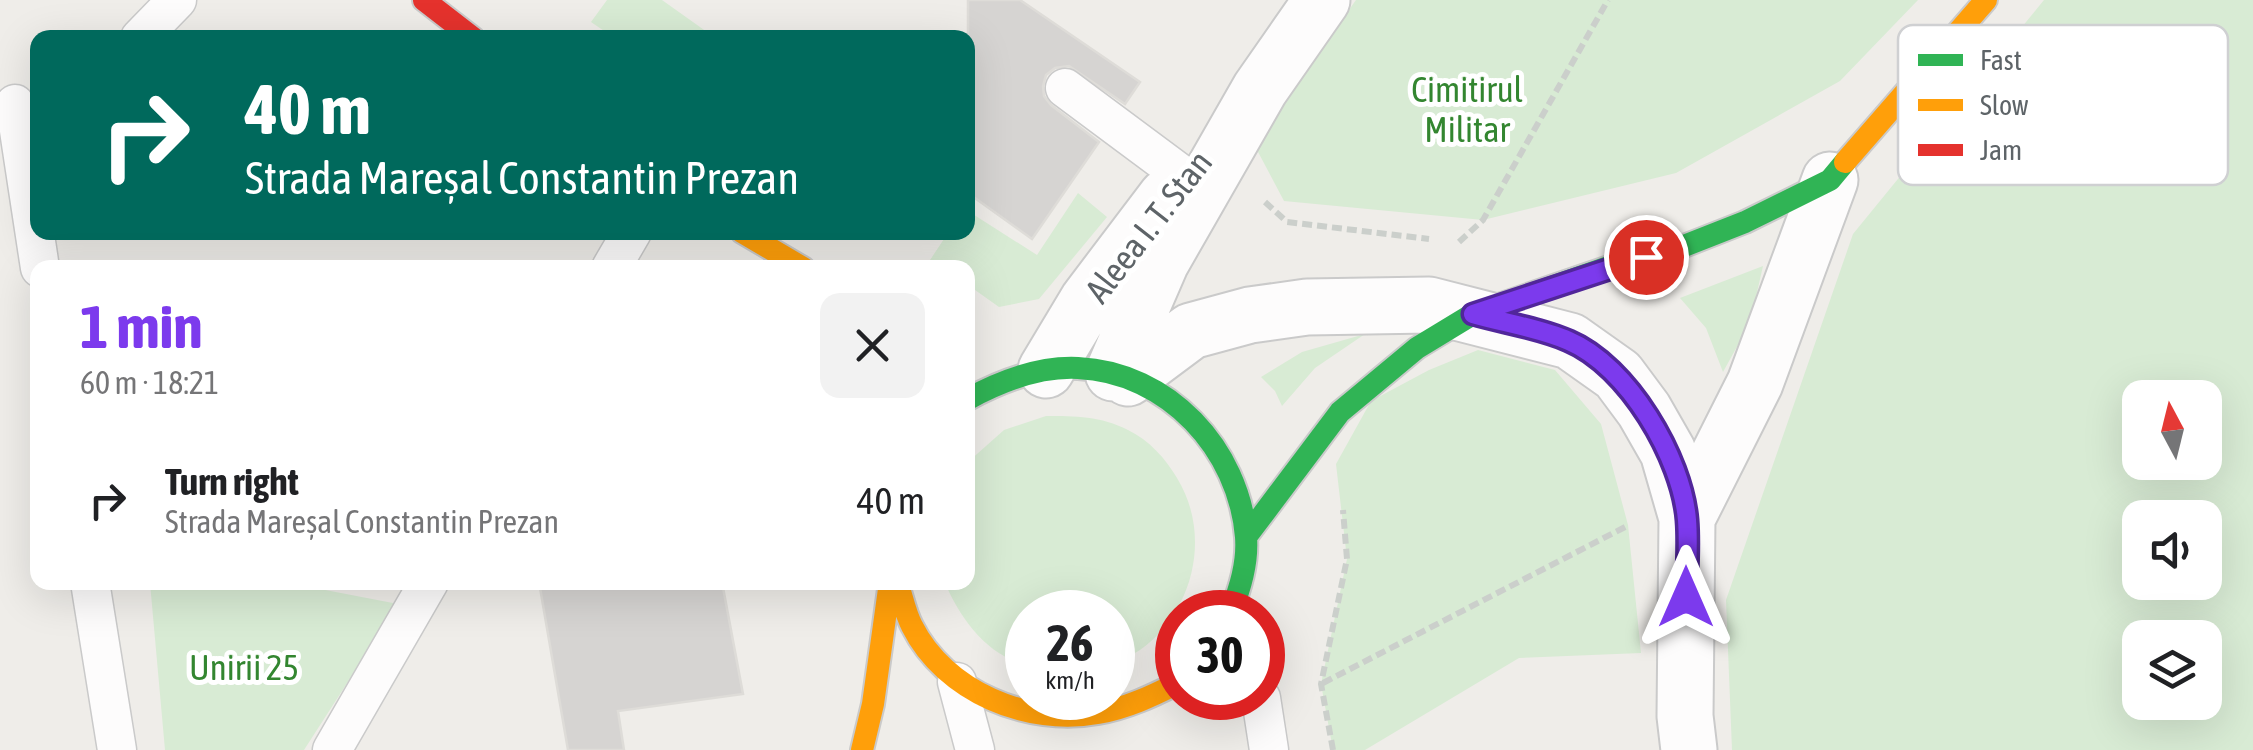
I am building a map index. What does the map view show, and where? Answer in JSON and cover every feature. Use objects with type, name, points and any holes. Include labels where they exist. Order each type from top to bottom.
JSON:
[{"type":"main road","points":[[424,0],[463,30]]},
{"type":"main road","points":[[1964,25],[1986,0]]},
{"type":"main road","points":[[1246,537],[1340,412],[1416,348],[1473,314],[1609,267],[1684,246],[1745,222],[1830,180],[1898,102]]},
{"type":"main road","points":[[756,240],[789,260]]},
{"type":"main road","points":[[984,360],[1031,374]]},
{"type":"main road","points":[[975,395],[1031,374],[1080,368],[1120,375],[1150,387],[1171,402],[1216,446],[1237,489],[1246,537],[1241,590]]},
{"type":"main road","points":[[862,750],[874,704],[892,590]]},
{"type":"main road","points":[[896,590],[912,627],[956,682],[986,702],[1020,714],[1050,722],[1085,722]]},
{"type":"main road","points":[[1056,741],[1085,722],[1155,697]]},
{"type":"street","name":"Aleea I. T. Stan","points":[[1120,375],[1161,262],[1260,90],[1322,0]]},
{"type":"street","name":"Aleea I. T. Stan","points":[[1031,374],[1182,175],[1260,90]]},
{"type":"street","points":[[1687,518],[1755,383],[1830,180]]},
{"type":"street","points":[[1120,375],[1192,331],[1250,315],[1307,306],[1429,305],[1570,341],[1618,376],[1644,410],[1668,452],[1687,518],[1688,750]]},
{"type":"lane","points":[[148,30],[177,0]]},
{"type":"lane","points":[[1065,88],[1182,175]]},
{"type":"lane","points":[[17,103],[30,196]]},
{"type":"lane","points":[[91,590],[117,750]]},
{"type":"lane","points":[[332,750],[424,590]]},
{"type":"lane","points":[[956,682],[975,750]]},
{"type":"lane","points":[[1264,720],[1269,750]]},
{"type":"path","points":[[1259,197],[1287,222],[1459,242],[1483,220],[1608,0]]},
{"type":"path","points":[[1459,242],[1473,314]]},
{"type":"path","points":[[1333,750],[1322,684],[1348,559],[1341,496]]},
{"type":"path","points":[[1322,684],[1628,525]]},
{"type":"green space","points":[[607,0],[662,0],[704,30],[603,30],[591,22]]},
{"type":"green space","name":"Cimitirul Militar","points":[[1356,0],[1918,0],[1840,81],[1676,173],[1483,220],[1284,201],[1257,150],[1288,96]]},
{"type":"green space","points":[[2044,0],[2253,0],[2253,750],[1732,750],[1726,600],[1853,234],[1898,179],[1898,185],[2228,185],[2228,25],[2024,25]]},
{"type":"green space","points":[[1078,193],[1107,217],[1039,299],[999,307],[975,290],[975,260],[930,260],[943,240],[975,240],[975,215],[1037,255]]},
{"type":"green space","points":[[1763,266],[1750,323],[1723,372],[1706,328],[1680,298]]},
{"type":"green space","points":[[1365,334],[1315,368],[1282,406],[1275,391],[1261,377],[1302,352]]},
{"type":"green space","points":[[1478,350],[1555,370],[1601,424],[1628,525],[1641,653],[1519,658],[1365,750],[1333,750],[1321,684],[1347,559],[1336,464],[1371,401],[1429,370]]},
{"type":"green space","points":[[1046,416],[1098,419],[1136,434],[1150,445],[1168,464],[1188,500],[1195,547],[1186,590],[1155,590],[1155,637],[1135,653],[1135,590],[1005,590],[1005,656],[977,634],[949,590],[975,590],[975,456],[1004,430]]},
{"type":"green space","name":"Unirii 25","points":[[151,590],[325,590],[398,604],[304,750],[165,750]]},
{"type":"building","points":[[968,0],[1020,0],[1140,82],[1125,104],[1069,66],[1055,68],[1046,75],[1044,96],[1051,105],[1099,142],[1032,239],[975,198],[975,30],[968,30]]},
{"type":"building","points":[[540,590],[724,590],[743,694],[618,711],[624,750],[568,750]]},
{"type":"traffic: fast","points":[[1246,537],[1340,412],[1417,348],[1473,314],[1609,267],[1684,246],[1745,222],[1830,180],[1845,162]]},
{"type":"traffic: fast","points":[[975,396],[1021,376],[1049,369],[1078,368],[1111,373],[1169,400],[1193,421],[1229,474],[1246,537],[1238,590]]},
{"type":"traffic: slow","points":[[1964,25],[1986,0]]},
{"type":"traffic: slow","points":[[1845,162],[1898,101]]},
{"type":"traffic: slow","points":[[756,240],[789,260]]},
{"type":"traffic: slow","points":[[862,750],[873,704],[889,590]]},
{"type":"traffic: slow","points":[[899,590],[912,626],[927,649],[945,669],[991,699],[1017,709],[1071,716],[1129,705],[1155,694]]},
{"type":"traffic: jam","points":[[424,0],[463,30]]},
{"type":"route","points":[[1646,257],[1473,314],[1570,341],[1618,376],[1644,410],[1668,452],[1687,518],[1686,597]]}]
